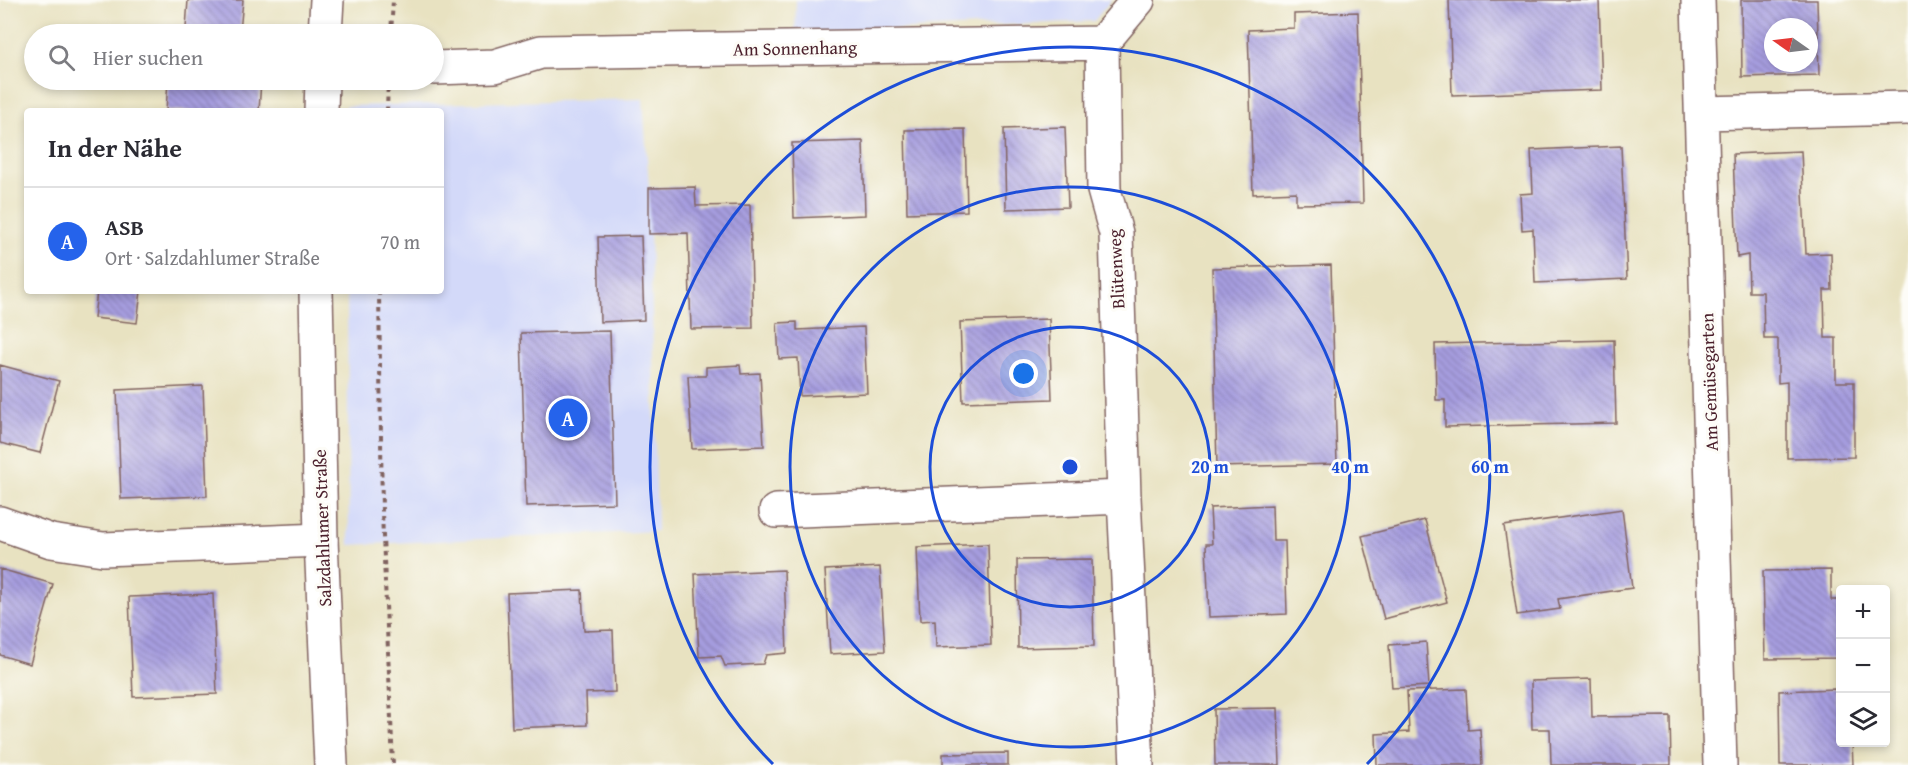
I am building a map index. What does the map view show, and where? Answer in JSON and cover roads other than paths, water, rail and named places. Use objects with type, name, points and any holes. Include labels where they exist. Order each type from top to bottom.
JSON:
[{"type":"street","points":[[326,24],[327,0]]},
{"type":"street","points":[[1102,44],[1138,0]]},
{"type":"street","name":"Am Gemüsegarten","points":[[1698,0],[1720,765]]},
{"type":"street","name":"Am Sonnenhang","points":[[444,68],[495,66],[541,52],[1102,44]]},
{"type":"street","name":"Blütenweg","points":[[1102,44],[1104,190],[1116,232],[1124,496],[1137,765]]},
{"type":"street","points":[[321,108],[322,90]]},
{"type":"street","points":[[1702,113],[1908,108]]},
{"type":"street","name":"Salzdahlumer Straße","points":[[316,294],[321,540],[332,765]]},
{"type":"street","points":[[776,512],[1124,496]]},
{"type":"street","points":[[0,523],[51,541],[103,549],[321,540]]},
{"type":"place","name":"ASB","points":[[568,418]]}]
